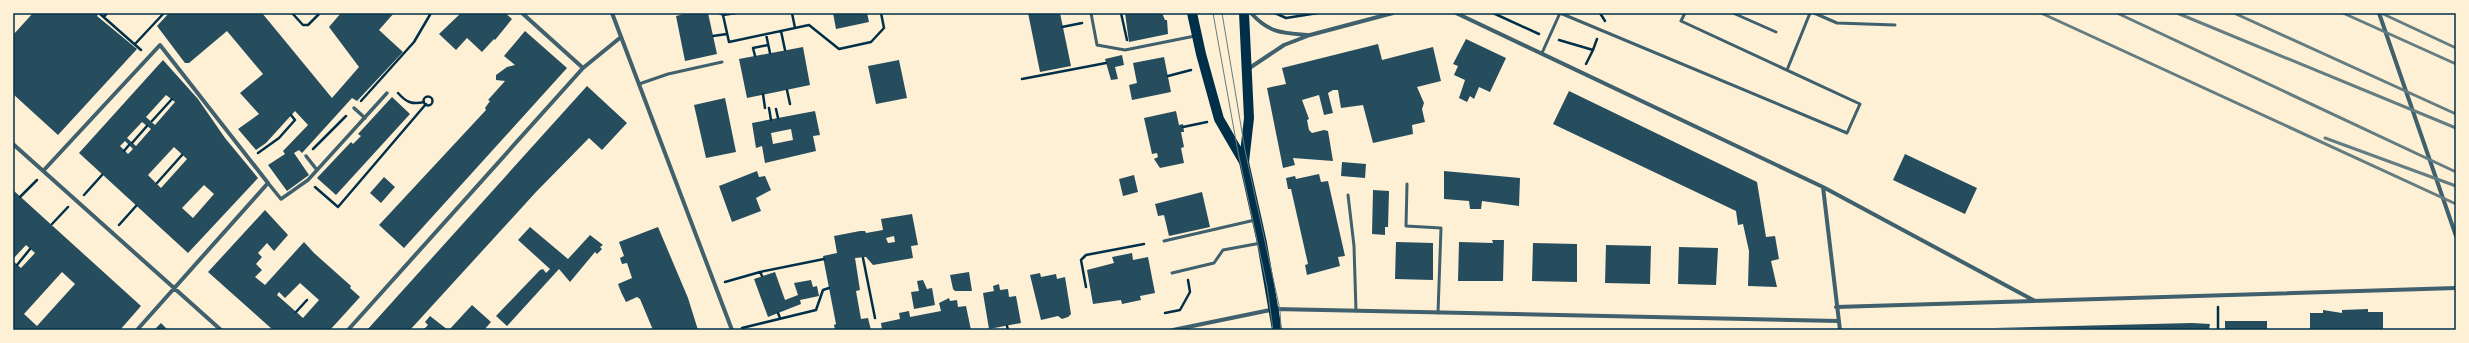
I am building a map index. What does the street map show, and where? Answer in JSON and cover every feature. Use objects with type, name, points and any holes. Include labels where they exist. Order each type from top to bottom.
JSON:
[{"type":"main road","points":[[1192,13],[1204,67],[1219,119],[1244,162],[1275,309],[1277,330]]},
{"type":"main road","points":[[1244,13],[1248,69],[1249,118],[1244,162]]},
{"type":"street","points":[[522,13],[583,68]]},
{"type":"street","points":[[612,13],[732,330]]},
{"type":"street","points":[[1251,13],[1264,26],[1280,33],[1310,35]]},
{"type":"street","points":[[1248,69],[1284,45],[1310,35],[1394,13]]},
{"type":"street","points":[[1456,13],[1823,187],[2035,301]]},
{"type":"street","points":[[2379,13],[2456,236]]},
{"type":"street","points":[[348,330],[583,68],[621,37]]},
{"type":"street","points":[[45,171],[160,45],[281,199],[308,180],[387,93]]},
{"type":"street","points":[[354,108],[365,118]]},
{"type":"street","points":[[13,144],[113,231],[221,330]]},
{"type":"street","points":[[306,156],[317,170]]},
{"type":"street","points":[[137,330],[268,183]]},
{"type":"street","points":[[1823,187],[1836,307],[1840,330]]},
{"type":"street","points":[[1836,307],[2219,294],[2456,288]]},
{"type":"street","points":[[1173,330],[1275,309],[1839,321]]},
{"type":"lane","points":[[1090,13],[1097,45],[1125,50],[1197,36]]},
{"type":"lane","points":[[1542,53],[1560,13],[1847,132],[1860,104],[1681,21],[1685,13]]},
{"type":"lane","points":[[1733,13],[1776,32]]},
{"type":"lane","points":[[1787,70],[1810,13]]},
{"type":"lane","points":[[1814,13],[1837,23],[1894,25]]},
{"type":"lane","points":[[638,84],[668,74],[722,62]]},
{"type":"lane","points":[[1407,184],[1406,226],[1441,228],[1438,313]]},
{"type":"lane","points":[[1348,195],[1354,246],[1356,311]]},
{"type":"lane","points":[[1164,241],[1257,220]]},
{"type":"lane","points":[[1172,273],[1214,263],[1223,250],[1262,243]]},
{"type":"path","points":[[99,13],[149,56]]},
{"type":"path","points":[[104,17],[108,13]]},
{"type":"path","points":[[135,44],[164,13]]},
{"type":"path","points":[[292,13],[303,24],[308,25],[320,13]]},
{"type":"path","points":[[414,42],[431,13]]},
{"type":"path","points":[[719,13],[723,15],[735,13]]},
{"type":"path","points":[[792,13],[795,28]]},
{"type":"path","points":[[723,15],[729,42],[809,26],[839,48],[871,42],[884,28],[881,13]]},
{"type":"path","points":[[1121,13],[1128,45]]},
{"type":"path","points":[[1275,13],[1297,18],[1318,13]]},
{"type":"path","points":[[1062,27],[1092,21]]},
{"type":"path","points":[[781,31],[784,50]]},
{"type":"path","points":[[713,36],[727,34]]},
{"type":"path","points":[[766,34],[770,53]]},
{"type":"path","points":[[755,56],[753,48],[768,45]]},
{"type":"path","points":[[1582,72],[1593,50]]},
{"type":"path","points":[[1022,79],[1106,63]]},
{"type":"path","points":[[1168,76],[1204,67]]},
{"type":"path","points":[[787,90],[790,104]]},
{"type":"path","points":[[308,180],[338,207],[425,103],[415,104],[406,102],[398,94]]},
{"type":"path","points":[[763,94],[765,108]]},
{"type":"path","points":[[152,121],[172,99]]},
{"type":"path","points":[[769,108],[771,120]]},
{"type":"path","points":[[776,109],[778,118]]},
{"type":"path","points":[[250,160],[279,138],[295,120],[291,115]]},
{"type":"path","points":[[1184,127],[1219,119]]},
{"type":"path","points":[[132,142],[147,126]]},
{"type":"path","points":[[124,151],[129,145]]},
{"type":"path","points":[[157,183],[182,156]]},
{"type":"path","points":[[20,197],[45,171]]},
{"type":"path","points":[[52,224],[102,175]]},
{"type":"path","points":[[113,231],[136,206]]},
{"type":"path","points":[[1086,287],[1082,260],[1086,255],[1144,244]]},
{"type":"path","points":[[17,264],[30,249]]},
{"type":"path","points":[[863,258],[875,318]]},
{"type":"path","points":[[715,285],[760,272],[824,259]]},
{"type":"path","points":[[760,272],[762,276]]},
{"type":"path","points":[[738,330],[816,310],[823,290],[829,288]]},
{"type":"path","points":[[1165,313],[1180,310],[1190,292]]},
{"type":"path","points":[[2218,330],[2219,294]]},
{"type":"path","points":[[296,312],[307,300]]},
{"type":"path","points":[[778,313],[780,318]]},
{"type":"path","points":[[1007,326],[1008,330]]},
{"type":"building","points":[[33,13],[99,13],[97,16],[137,49],[58,135],[13,94],[13,35]]},
{"type":"building","points":[[169,13],[262,13],[332,98],[359,67],[329,27],[341,13],[394,13],[379,30],[403,52],[357,101],[352,98],[302,153],[299,150],[294,153],[309,175],[287,191],[268,165],[285,154],[283,151],[308,125],[295,111],[266,143],[256,150],[238,129],[259,114],[240,93],[263,74],[227,31],[189,63],[185,63],[157,26]]},
{"type":"building","points":[[461,13],[505,13],[512,19],[495,40],[494,39],[482,52],[467,38],[456,50],[439,34]]},
{"type":"building","points":[[688,13],[708,13],[717,54],[685,61],[676,16]]},
{"type":"building","points":[[833,13],[867,13],[869,22],[836,29]]},
{"type":"building","points":[[1028,13],[1060,13],[1071,66],[1040,72]]},
{"type":"building","points":[[1125,13],[1162,13],[1165,20],[1167,20],[1168,34],[1129,42]]},
{"type":"building","points":[[525,31],[567,68],[404,248],[379,225],[486,110],[485,108],[490,101],[488,100],[505,81],[496,80],[496,75],[507,67],[515,65],[504,56]]},
{"type":"building","points":[[1466,39],[1506,58],[1490,92],[1479,87],[1474,99],[1470,96],[1467,102],[1459,98],[1465,80],[1454,75],[1458,66],[1453,64]]},
{"type":"building","points":[[1378,44],[1382,60],[1433,47],[1441,81],[1417,87],[1424,103],[1422,109],[1425,122],[1412,125],[1413,134],[1373,143],[1363,105],[1341,108],[1338,90],[1333,90],[1328,93],[1333,113],[1324,115],[1319,95],[1302,100],[1309,119],[1307,120],[1309,130],[1312,133],[1324,130],[1328,131],[1333,161],[1293,158],[1295,165],[1283,168],[1267,88],[1286,84],[1282,68]]},
{"type":"building","points":[[803,47],[810,85],[747,98],[739,59]]},
{"type":"building","points":[[1122,55],[1124,65],[1115,67],[1118,79],[1111,80],[1105,59]]},
{"type":"building","points":[[1164,57],[1171,92],[1132,100],[1129,85],[1137,83],[1133,63]]},
{"type":"building","points":[[163,60],[198,99],[225,138],[258,178],[188,253],[79,153]],"holes":[[[166,95],[175,102],[155,125],[146,117]],[[142,122],[151,129],[136,146],[127,138]],[[125,141],[133,149],[128,154],[120,146]],[[174,147],[187,159],[161,188],[148,175]],[[204,185],[214,194],[193,218],[182,208]]]},
{"type":"building","points":[[899,60],[907,98],[876,104],[868,66]]},
{"type":"building","points":[[587,86],[627,123],[602,150],[589,138],[536,192],[410,330],[367,330]]},
{"type":"building","points":[[1569,91],[1757,182],[1766,237],[1775,236],[1779,259],[1771,261],[1777,287],[1748,286],[1749,251],[1743,224],[1738,225],[1736,211],[1553,124]]},
{"type":"building","points":[[392,97],[410,114],[336,195],[317,178],[351,142],[353,144],[361,136],[358,134]]},
{"type":"building","points":[[725,98],[736,152],[706,158],[694,105]]},
{"type":"building","points":[[815,111],[820,135],[813,136],[816,151],[765,163],[762,146],[756,148],[752,123]],"holes":[[[791,129],[793,140],[773,144],[771,133]]]},
{"type":"building","points":[[1176,111],[1179,125],[1183,124],[1184,132],[1181,132],[1184,147],[1181,148],[1184,163],[1160,168],[1154,159],[1158,157],[1157,153],[1152,154],[1144,118]]},
{"type":"building","points":[[1905,154],[1977,188],[1965,214],[1893,180]]},
{"type":"building","points":[[1342,162],[1366,164],[1365,178],[1341,176]]},
{"type":"building","points":[[757,171],[759,177],[765,176],[771,190],[756,198],[761,211],[732,222],[719,186]]},
{"type":"building","points":[[1444,171],[1520,178],[1519,206],[1482,201],[1481,209],[1470,209],[1469,201],[1444,199]]},
{"type":"building","points":[[1319,174],[1321,182],[1328,181],[1345,256],[1338,257],[1340,266],[1307,275],[1305,265],[1308,264],[1291,189],[1288,189],[1286,178],[1295,176],[1296,179]]},
{"type":"building","points":[[1134,175],[1138,192],[1123,196],[1119,179]]},
{"type":"building","points":[[384,177],[395,187],[381,203],[370,193]]},
{"type":"building","points":[[13,190],[141,306],[120,330],[13,330],[13,261],[21,268],[35,253],[26,245],[13,259]],"holes":[[[62,272],[75,284],[37,326],[24,314]]]},
{"type":"building","points":[[1373,190],[1389,191],[1388,227],[1385,227],[1385,235],[1372,234]]},
{"type":"building","points":[[1202,192],[1210,227],[1169,236],[1164,215],[1158,216],[1155,204]]},
{"type":"building","points":[[265,210],[288,235],[274,251],[267,243],[258,253],[262,257],[256,264],[262,270],[255,277],[265,285],[304,242],[351,286],[350,288],[360,297],[330,330],[273,330],[208,272]],"holes":[[[300,283],[319,300],[303,318],[277,295],[279,292],[285,298]]]},
{"type":"building","points":[[912,214],[918,245],[911,246],[913,258],[873,265],[866,257],[855,258],[860,290],[856,291],[861,319],[868,318],[871,330],[835,330],[834,325],[836,324],[823,256],[837,253],[834,236],[860,231],[865,231],[866,233],[883,230],[881,219]],"holes":[[[894,236],[895,242],[888,243],[886,238]]]},
{"type":"building","points":[[530,227],[568,259],[590,235],[603,245],[600,247],[602,249],[597,254],[595,252],[570,282],[559,269],[507,326],[496,316],[540,270],[543,269],[546,273],[550,269],[518,240]]},
{"type":"building","points":[[658,227],[688,298],[698,330],[653,330],[640,299],[637,297],[626,302],[621,292],[618,284],[632,278],[627,263],[622,264],[620,258],[624,256],[619,242]]},
{"type":"building","points":[[1492,240],[1504,240],[1503,281],[1458,281],[1459,242],[1493,243]]},
{"type":"building","points":[[1396,242],[1433,243],[1433,280],[1395,279]]},
{"type":"building","points":[[1533,243],[1577,244],[1577,282],[1532,281]]},
{"type":"building","points":[[1606,245],[1651,246],[1650,284],[1605,283]]},
{"type":"building","points":[[1679,247],[1718,248],[1716,285],[1678,284]]},
{"type":"building","points":[[1132,253],[1133,260],[1148,257],[1155,293],[1140,296],[1141,300],[1122,304],[1121,300],[1093,304],[1087,270],[1114,263],[1112,257]]},
{"type":"building","points":[[775,272],[785,300],[798,295],[794,283],[811,280],[813,287],[817,286],[819,296],[800,300],[801,304],[768,317],[754,279]]},
{"type":"building","points":[[969,272],[972,291],[955,291],[953,289],[950,275]]},
{"type":"building","points":[[1040,273],[1041,277],[1056,274],[1057,279],[1065,277],[1071,314],[1068,317],[1062,319],[1058,316],[1041,320],[1030,275]]},
{"type":"building","points":[[923,280],[927,289],[932,288],[935,305],[914,309],[911,292],[919,291],[917,281]]},
{"type":"building","points":[[999,284],[1000,290],[1008,289],[1009,297],[1016,296],[1021,323],[989,329],[983,293],[994,291],[993,286]]},
{"type":"building","points":[[949,298],[950,301],[957,300],[958,307],[966,306],[971,330],[882,330],[881,323],[900,319],[899,313],[909,311],[910,317],[941,311],[939,303]]},
{"type":"building","points":[[472,305],[491,322],[484,330],[449,330]]},
{"type":"building","points":[[2368,309],[2368,312],[2383,312],[2383,330],[2310,330],[2310,313],[2323,313],[2323,310],[2342,313],[2342,310]]},
{"type":"building","points":[[430,316],[448,330],[423,330],[428,325],[425,322]]},
{"type":"building","points":[[2225,321],[2267,321],[2267,330],[2225,330]]},
{"type":"building","points":[[161,323],[168,330],[154,330]]},
{"type":"building","points":[[2192,323],[2210,324],[2209,330],[1994,328]]},
{"type":"tram line","points":[[1213,13],[1238,152],[1267,286],[1273,330]]},
{"type":"tram line","points":[[1222,13],[1245,150],[1280,310],[1281,330]]},
{"type":"railway","points":[[2041,13],[2456,204]]},
{"type":"railway","points":[[2117,13],[2456,172]]},
{"type":"railway","points":[[2177,13],[2456,128]]},
{"type":"railway","points":[[2234,13],[2456,114]]},
{"type":"railway","points":[[2343,13],[2456,64]]},
{"type":"railway","points":[[2381,13],[2456,48]]},
{"type":"railway","points":[[2325,138],[2456,186]]}]
